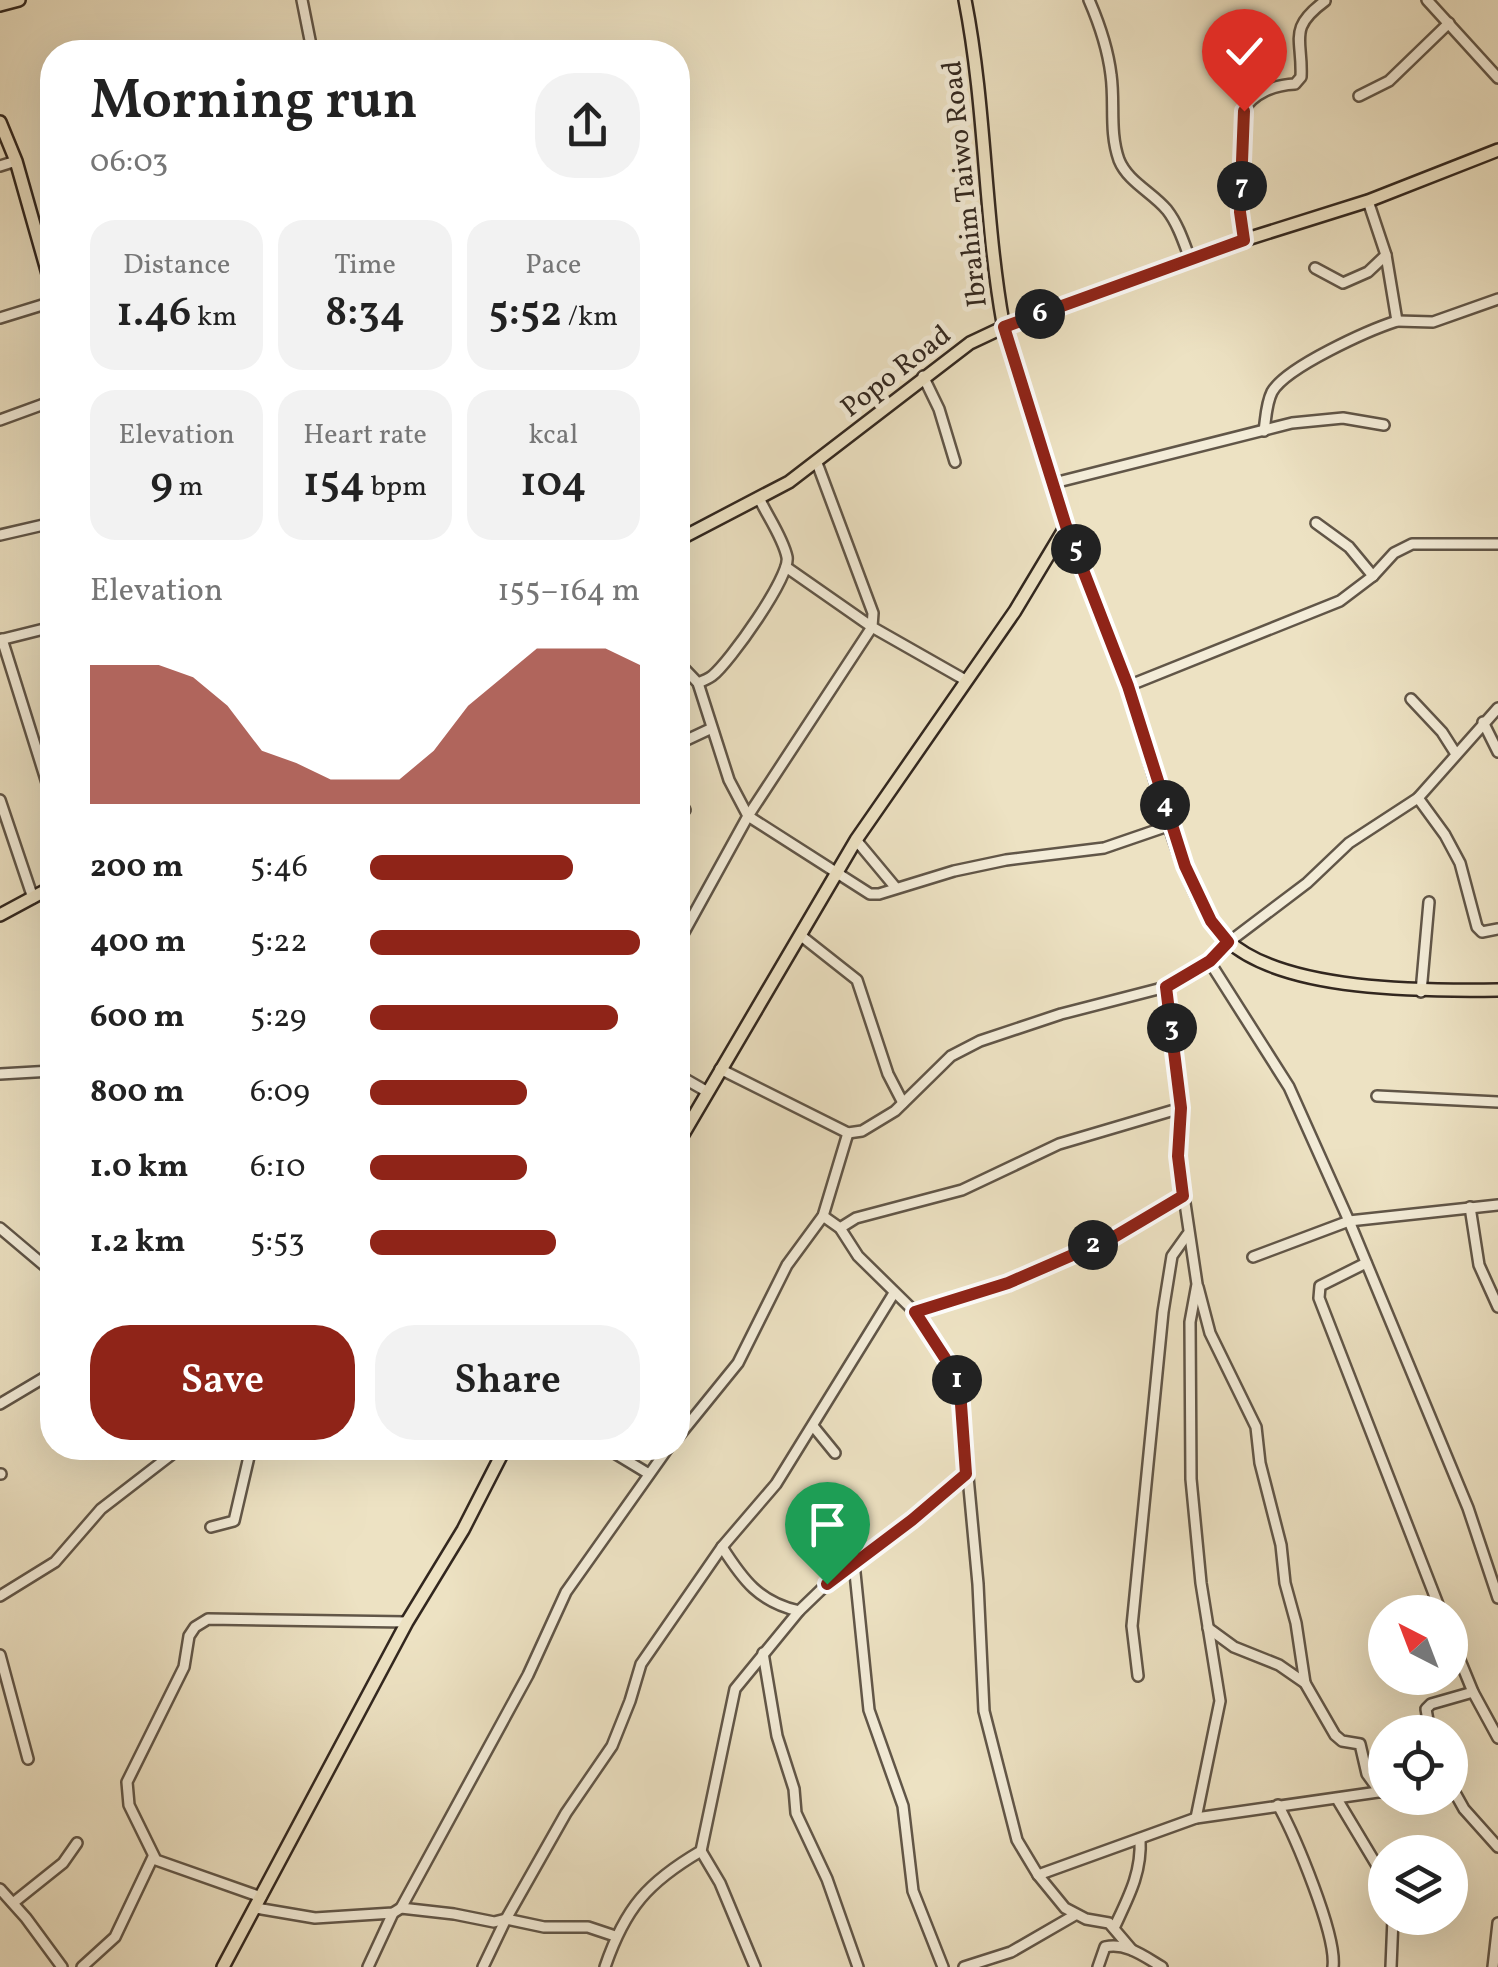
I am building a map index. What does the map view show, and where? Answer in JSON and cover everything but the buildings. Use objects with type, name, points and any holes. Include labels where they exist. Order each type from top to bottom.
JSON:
[{"type":"main road","points":[[0,4],[19,0]]},
{"type":"main road","name":"Ibrahim Taiwo Road","points":[[965,0],[982,116],[1004,327],[1066,526],[1128,686],[1171,825],[1202,904],[1228,942]]},
{"type":"main road","points":[[0,122],[40,226]]},
{"type":"main road","name":"Popo Road","points":[[690,534],[760,500],[817,463],[970,343],[1004,327],[1244,240],[1368,201],[1498,150]]},
{"type":"main road","points":[[690,1121],[837,870],[1016,612],[1066,526]]},
{"type":"main road","points":[[0,915],[40,894]]},
{"type":"main road","points":[[1228,942],[1255,958],[1305,976],[1420,992],[1498,990]]},
{"type":"main road","points":[[223,1967],[498,1460]]},
{"type":"street","points":[[302,0],[310,40]]},
{"type":"street","points":[[1089,0],[1111,74],[1111,113],[1123,169],[1167,210],[1190,260]]},
{"type":"street","points":[[1427,0],[1498,78]]},
{"type":"street","points":[[1244,240],[1240,212],[1244,111],[1250,99],[1274,87],[1295,84],[1301,76],[1298,34],[1307,17],[1325,1]]},
{"type":"street","points":[[1359,96],[1389,81],[1449,22]]},
{"type":"street","points":[[0,166],[16,161]]},
{"type":"street","points":[[1368,201],[1386,256],[1397,321]]},
{"type":"street","points":[[1315,268],[1343,283],[1368,272],[1386,256]]},
{"type":"street","points":[[1264,431],[1272,392],[1290,374],[1397,321],[1433,322],[1498,299]]},
{"type":"street","points":[[0,318],[40,306]]},
{"type":"street","points":[[924,376],[940,409],[955,462]]},
{"type":"street","points":[[0,420],[40,405]]},
{"type":"street","points":[[1054,483],[1292,423],[1343,418],[1384,425]]},
{"type":"street","points":[[690,920],[748,816],[872,627],[873,613],[817,463]]},
{"type":"street","points":[[698,683],[714,676],[730,656],[786,568],[787,557],[760,500]]},
{"type":"street","points":[[1316,523],[1350,547],[1373,576]]},
{"type":"street","points":[[0,535],[40,526]]},
{"type":"street","points":[[1128,686],[1340,602],[1394,553],[1412,544],[1498,544]]},
{"type":"street","points":[[786,568],[872,627],[967,680]]},
{"type":"street","points":[[40,630],[1,640],[40,762]]},
{"type":"street","points":[[690,675],[698,683],[710,728],[748,816],[870,894],[1006,860],[1104,848],[1171,825]]},
{"type":"street","points":[[1411,699],[1442,732],[1456,754]]},
{"type":"street","points":[[720,1070],[848,1133],[862,1131],[903,1103],[951,1056],[980,1041],[1061,1014],[1166,987],[1210,961],[1228,942],[1307,883],[1350,842],[1418,798],[1439,779],[1498,708]]},
{"type":"street","points":[[1483,722],[1498,752]]},
{"type":"street","points":[[690,738],[710,728]]},
{"type":"street","points":[[1418,798],[1460,863],[1477,927],[1482,932],[1498,929]]},
{"type":"street","points":[[0,800],[33,898]]},
{"type":"street","points":[[856,840],[896,888]]},
{"type":"street","points":[[1420,992],[1429,902]]},
{"type":"street","points":[[800,934],[857,980],[888,1074],[903,1103]]},
{"type":"street","points":[[1210,961],[1289,1088],[1349,1221],[1468,1508],[1497,1591]]},
{"type":"street","points":[[1166,987],[1181,1108],[1178,1156],[1197,1284],[1210,1333],[1256,1427],[1260,1463],[1282,1545],[1285,1583],[1296,1622],[1304,1683],[1329,1729],[1342,1741],[1360,1744],[1368,1774]]},
{"type":"street","points":[[0,1074],[40,1071]]},
{"type":"street","points":[[690,1082],[706,1092]]},
{"type":"street","points":[[1377,1096],[1498,1102]]},
{"type":"street","points":[[840,1228],[856,1218],[962,1190],[1059,1144],[1181,1108]]},
{"type":"street","points":[[690,1421],[738,1363],[788,1265],[823,1216],[848,1133]]},
{"type":"street","points":[[915,1312],[1008,1283],[1114,1237],[1183,1196]]},
{"type":"street","points":[[1252,1258],[1349,1221],[1498,1206]]},
{"type":"street","points":[[1470,1207],[1479,1266],[1498,1307]]},
{"type":"street","points":[[823,1216],[840,1228],[858,1256],[915,1312],[954,1372],[960,1390],[978,1584],[984,1711],[1017,1840],[1058,1901],[1075,1915],[1109,1923],[1132,1950]]},
{"type":"street","points":[[0,1228],[40,1262]]},
{"type":"street","points":[[1138,1676],[1132,1626],[1163,1312],[1172,1256],[1187,1235]]},
{"type":"street","points":[[1366,1263],[1320,1286],[1319,1298],[1434,1595]]},
{"type":"street","points":[[1196,1818],[1220,1701],[1191,1479],[1190,1322],[1197,1284]]},
{"type":"street","points":[[483,1967],[566,1813],[612,1746],[641,1664],[722,1547],[776,1484],[894,1294]]},
{"type":"street","points":[[0,1404],[40,1380]]},
{"type":"street","points":[[813,1426],[835,1452]]},
{"type":"street","points":[[0,1596],[55,1562],[101,1509],[164,1460]]},
{"type":"street","points":[[211,1528],[234,1521],[248,1460]]},
{"type":"street","points":[[626,1460],[650,1474]]},
{"type":"street","points":[[368,1967],[528,1674],[566,1592],[660,1460]]},
{"type":"street","points":[[755,1967],[720,1883],[701,1851],[735,1689],[799,1612],[966,1474]]},
{"type":"street","points":[[722,1547],[744,1583],[759,1596],[799,1612]]},
{"type":"street","points":[[854,1563],[869,1710],[903,1806],[913,1890],[943,1967]]},
{"type":"street","points":[[407,1622],[208,1619],[194,1627],[184,1668],[127,1782],[129,1805],[152,1857],[258,1902],[314,1918],[397,1910],[454,1914],[494,1922],[506,1919],[544,1927],[588,1927],[615,1936]]},
{"type":"street","points":[[1208,1628],[1234,1647],[1279,1666],[1304,1683]]},
{"type":"street","points":[[763,1653],[777,1736],[794,1789],[796,1812],[827,1879],[858,1967]]},
{"type":"street","points":[[0,1654],[28,1759]]},
{"type":"street","points":[[1468,1682],[1498,1738]]},
{"type":"street","points":[[0,1695],[12,1691]]},
{"type":"street","points":[[1427,1715],[1426,1709],[1472,1692]]},
{"type":"street","points":[[1038,1875],[1196,1818],[1368,1794]]},
{"type":"street","points":[[1336,1799],[1368,1851]]},
{"type":"street","points":[[1278,1804],[1294,1835],[1326,1924],[1335,1954],[1333,1967]]},
{"type":"street","points":[[1468,1813],[1498,1847]]},
{"type":"street","points":[[1114,1928],[1135,1884],[1142,1860],[1140,1839]]},
{"type":"street","points":[[12,1903],[63,1863],[77,1843]]},
{"type":"street","points":[[605,1967],[615,1936],[650,1884],[701,1851]]},
{"type":"street","points":[[82,1967],[115,1937],[152,1857]]},
{"type":"street","points":[[0,1889],[62,1967]]},
{"type":"street","points":[[964,1967],[1011,1952],[1075,1915]]},
{"type":"street","points":[[1493,1967],[1498,1924]]},
{"type":"street","points":[[1391,1967],[1392,1935]]},
{"type":"street","points":[[1098,1967],[1105,1947],[1115,1945],[1162,1967]]},
{"type":"route","points":[[827,1584],[966,1474],[960,1390],[954,1372],[915,1312],[1008,1283],[1114,1237],[1183,1196],[1178,1156],[1181,1108],[1166,987],[1210,961],[1228,942],[1211,921],[1185,866],[1128,686],[1066,526],[1004,327],[1244,240],[1240,212],[1244,111]]}]
